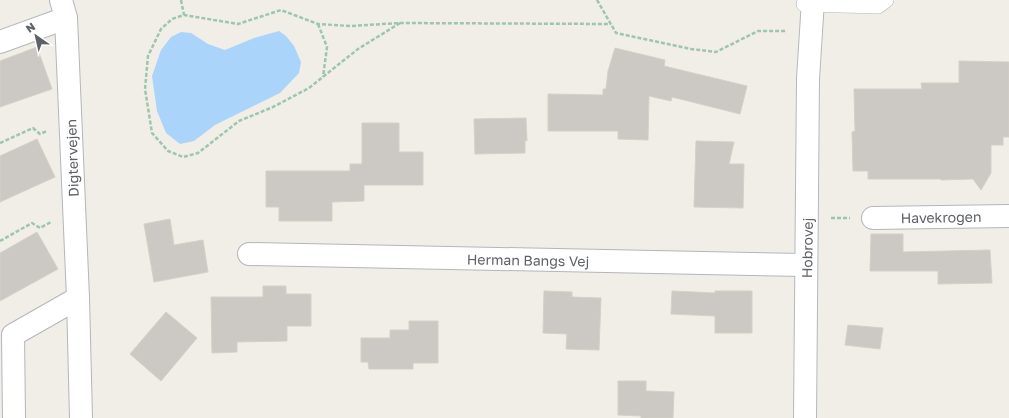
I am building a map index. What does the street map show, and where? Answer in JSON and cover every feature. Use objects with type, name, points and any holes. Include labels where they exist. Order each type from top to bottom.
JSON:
[{"type":"street","name":"Hobrovej","points":[[808,2],[805,32],[808,79]]},
{"type":"street","name":"Hobrovej","points":[[805,418],[808,2]]},
{"type":"street","name":"Digtervejen","points":[[0,42],[64,9],[71,122],[81,418]]},
{"type":"street","name":"Havekrogen","points":[[873,218],[1009,216]]},
{"type":"street","name":"Herman Bangs Vej","points":[[249,254],[806,266]]},
{"type":"street","points":[[14,418],[13,335],[78,298]]},
{"type":"lane","points":[[808,2],[878,6],[886,0]]},
{"type":"path","points":[[181,0],[184,15]]},
{"type":"path","points":[[597,0],[616,33],[691,49],[716,52],[758,31],[805,32]]},
{"type":"path","points":[[400,23],[358,49],[309,88],[273,108],[238,121],[198,154],[183,157],[168,150],[152,133],[145,89],[148,56],[161,29],[172,19],[184,15],[238,24],[280,10],[318,24],[350,26],[400,23],[611,24]]},
{"type":"path","points":[[318,24],[327,47],[323,77]]},
{"type":"path","points":[[0,143],[33,128],[40,134],[71,122]]},
{"type":"path","points":[[0,241],[32,223],[40,228],[74,209]]},
{"type":"water","points":[[279,31],[286,36],[294,46],[301,62],[299,73],[280,93],[215,125],[194,141],[180,144],[166,133],[157,111],[152,76],[161,50],[171,37],[181,32],[191,33],[208,44],[225,50],[254,38]]},
{"type":"building","points":[[37,47],[52,89],[0,107],[0,61]]},
{"type":"building","points":[[615,48],[665,60],[664,66],[747,86],[740,114],[672,97],[671,101],[649,96],[648,140],[618,139],[618,131],[548,131],[548,94],[603,95],[603,89],[606,89],[608,71]]},
{"type":"building","points":[[959,61],[1009,62],[1009,137],[1003,137],[1003,145],[991,145],[991,173],[981,190],[973,179],[868,179],[868,171],[853,171],[852,132],[855,131],[854,89],[922,89],[921,83],[959,83]]},
{"type":"building","points":[[526,118],[527,141],[525,140],[525,153],[475,154],[474,119]]},
{"type":"building","points":[[362,123],[399,123],[399,152],[423,152],[423,185],[364,185],[364,201],[332,202],[332,221],[279,221],[279,207],[266,207],[266,171],[350,171],[350,164],[362,164]]},
{"type":"building","points":[[37,139],[55,177],[0,202],[0,156]]},
{"type":"building","points":[[696,141],[734,142],[729,164],[744,164],[743,208],[694,207]]},
{"type":"building","points":[[170,219],[174,245],[203,240],[208,272],[154,282],[144,224]]},
{"type":"building","points":[[37,232],[58,269],[0,301],[0,253]]},
{"type":"building","points":[[871,234],[903,234],[903,252],[990,250],[992,283],[938,284],[938,271],[870,271]]},
{"type":"building","points":[[263,286],[286,286],[286,294],[311,294],[311,326],[287,326],[287,341],[237,342],[237,352],[212,353],[211,297],[263,297]]},
{"type":"building","points":[[544,291],[572,292],[572,297],[601,298],[599,350],[566,349],[567,334],[543,333]]},
{"type":"building","points":[[672,291],[715,293],[715,291],[752,291],[752,333],[715,333],[715,316],[671,314]]},
{"type":"building","points":[[166,312],[197,338],[161,381],[130,354]]},
{"type":"building","points":[[409,321],[438,321],[438,363],[413,363],[413,369],[369,369],[368,362],[361,362],[361,338],[390,338],[390,330],[409,330]]},
{"type":"building","points":[[848,325],[883,328],[880,349],[845,345]]},
{"type":"building","points":[[618,381],[646,381],[646,391],[674,392],[673,418],[641,418],[641,416],[618,415]]}]
